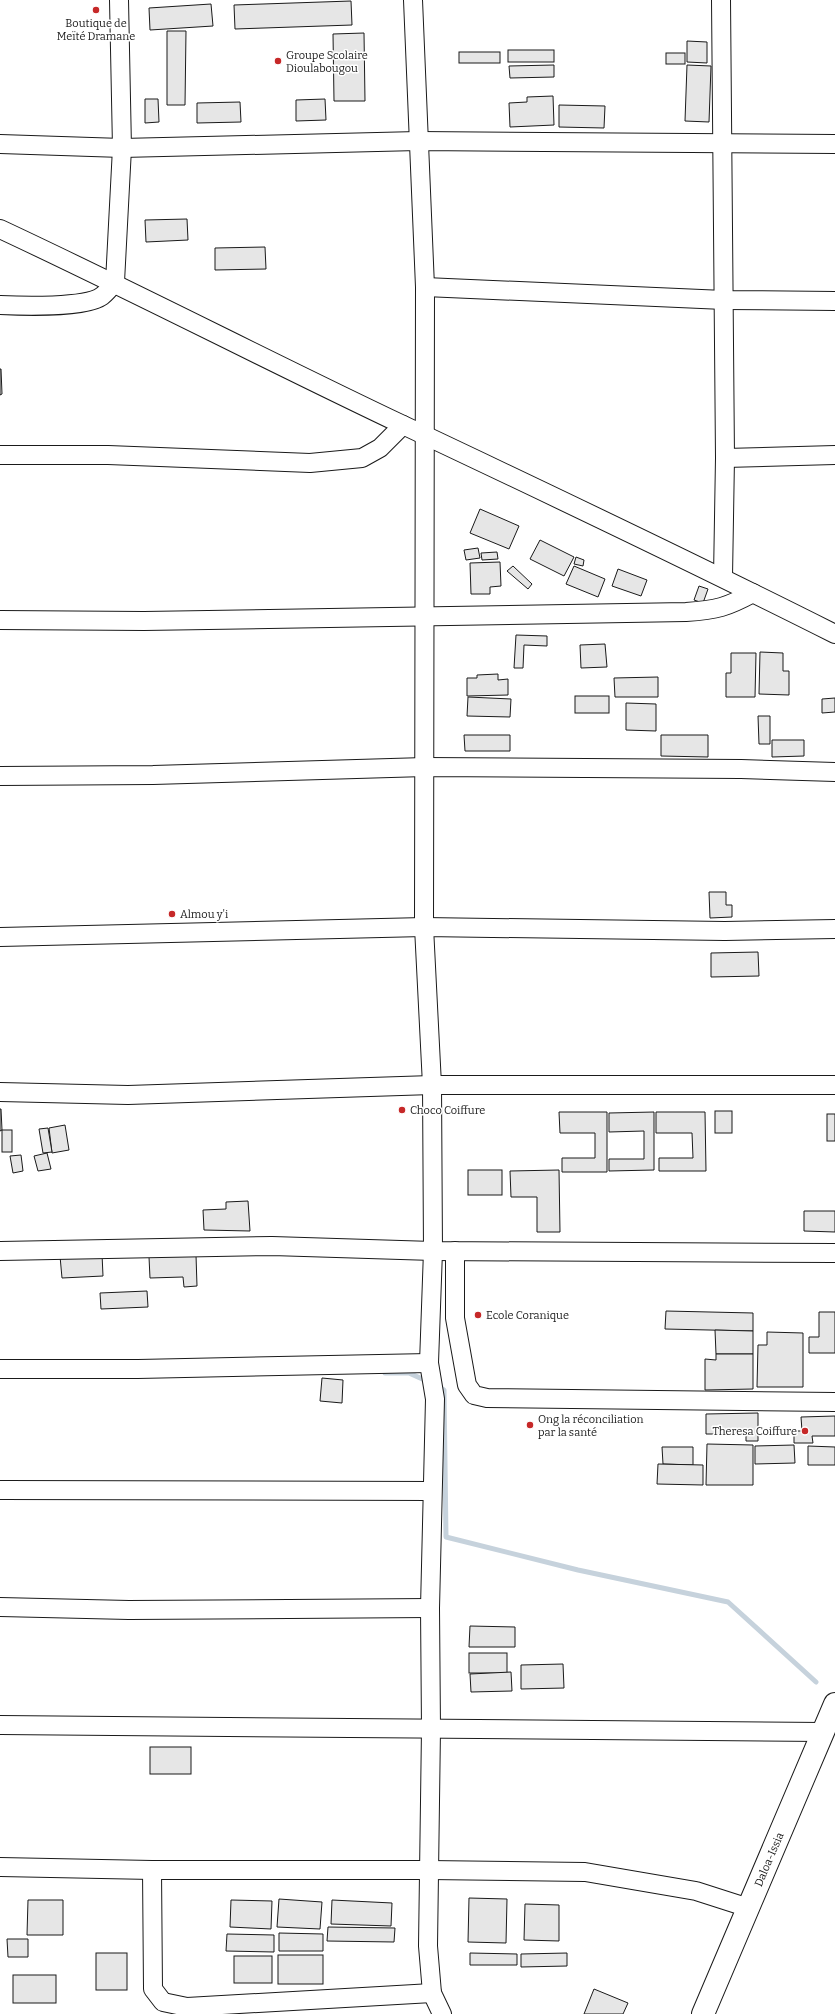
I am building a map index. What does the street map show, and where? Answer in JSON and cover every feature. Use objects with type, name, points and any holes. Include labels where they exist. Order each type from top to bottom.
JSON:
[{"type":"main road","name":"Daloa-Issia","points":[[703,2014],[835,1704]]},
{"type":"street","points":[[0,305],[34,307],[81,302],[101,297],[115,282],[122,148],[119,0]]},
{"type":"street","points":[[413,0],[425,287],[424,927],[432,1085],[433,1251],[430,1367],[434,1396],[430,1608],[431,1729],[428,1946],[432,1993],[442,2014]]},
{"type":"street","points":[[721,0],[726,458],[723,577]]},
{"type":"street","points":[[0,144],[122,148],[418,141],[835,144]]},
{"type":"street","points":[[0,229],[115,282],[403,425],[723,577],[835,634]]},
{"type":"street","points":[[425,287],[724,300],[835,301]]},
{"type":"street","points":[[0,455],[108,455],[310,463],[362,458],[380,448],[403,425]]},
{"type":"street","points":[[726,458],[835,455]]},
{"type":"street","points":[[0,620],[144,621],[424,617],[710,610],[731,605],[753,593]]},
{"type":"street","points":[[0,776],[153,775],[425,767],[741,769],[835,772]]},
{"type":"street","points":[[0,937],[424,927],[725,932],[835,929]]},
{"type":"street","points":[[0,1092],[128,1095],[432,1085],[835,1085]]},
{"type":"street","points":[[0,1251],[272,1246],[433,1251],[835,1252]]},
{"type":"street","points":[[455,1251],[455,1318],[467,1385],[474,1395],[487,1398],[835,1402]]},
{"type":"street","points":[[0,1369],[430,1367]]},
{"type":"street","points":[[0,1490],[432,1491]]},
{"type":"street","points":[[0,1607],[129,1610],[430,1608]]},
{"type":"street","points":[[0,1725],[823,1732]]},
{"type":"street","points":[[0,1867],[152,1870],[429,1870],[585,1872],[696,1891],[749,1908]]},
{"type":"street","points":[[152,1870],[154,1989],[163,2002],[187,2006],[432,1993]]},
{"type":"building","points":[[351,1],[352,25],[235,29],[234,5]]},
{"type":"building","points":[[211,4],[213,26],[150,30],[149,8]]},
{"type":"building","points":[[167,31],[186,31],[185,105],[167,105]]},
{"type":"building","points":[[364,33],[365,101],[334,101],[333,34]]},
{"type":"building","points":[[687,41],[707,42],[707,63],[687,62]]},
{"type":"building","points":[[508,50],[554,50],[554,62],[508,62]]},
{"type":"building","points":[[459,52],[500,52],[500,63],[459,63]]},
{"type":"building","points":[[666,53],[685,53],[685,64],[666,64]]},
{"type":"building","points":[[554,65],[554,77],[510,78],[509,66]]},
{"type":"building","points":[[687,65],[711,66],[709,122],[685,121]]},
{"type":"building","points":[[553,96],[554,125],[510,127],[509,103],[527,102],[527,97]]},
{"type":"building","points":[[145,99],[158,99],[159,122],[145,123]]},
{"type":"building","points":[[325,99],[326,120],[296,121],[296,100]]},
{"type":"building","points":[[240,102],[241,122],[197,123],[197,103]]},
{"type":"building","points":[[559,105],[605,106],[604,128],[559,127]]},
{"type":"building","points":[[187,219],[188,240],[146,242],[145,220]]},
{"type":"building","points":[[265,247],[266,269],[215,270],[215,248]]},
{"type":"building","points":[[0,369],[2,394],[0,395]]},
{"type":"building","points":[[480,509],[519,526],[509,549],[470,533]]},
{"type":"building","points":[[540,540],[574,557],[564,576],[530,559]]},
{"type":"building","points":[[478,548],[480,558],[466,560],[464,550]]},
{"type":"building","points":[[497,552],[498,559],[482,560],[481,553]]},
{"type":"building","points":[[576,557],[584,560],[583,566],[574,564]]},
{"type":"building","points":[[500,562],[501,586],[490,587],[490,594],[471,594],[470,563]]},
{"type":"building","points":[[513,566],[532,584],[528,589],[507,571]]},
{"type":"building","points":[[574,566],[605,579],[598,597],[566,584]]},
{"type":"building","points":[[618,569],[647,580],[641,596],[612,586]]},
{"type":"building","points":[[699,586],[708,589],[703,603],[694,600]]},
{"type":"building","points":[[516,635],[547,636],[547,646],[524,645],[523,668],[514,668]]},
{"type":"building","points":[[605,644],[607,667],[581,668],[580,645]]},
{"type":"building","points":[[760,652],[783,653],[783,671],[789,671],[789,695],[759,694]]},
{"type":"building","points":[[731,653],[756,653],[755,697],[726,697],[726,673],[731,673]]},
{"type":"building","points":[[498,674],[498,680],[508,679],[508,695],[467,696],[467,678],[477,678],[477,675]]},
{"type":"building","points":[[658,677],[658,697],[615,697],[614,678]]},
{"type":"building","points":[[575,696],[609,696],[609,713],[575,713]]},
{"type":"building","points":[[468,697],[511,699],[510,717],[467,716]]},
{"type":"building","points":[[835,698],[835,712],[822,713],[822,699]]},
{"type":"building","points":[[626,703],[656,704],[656,731],[626,730]]},
{"type":"building","points":[[758,716],[770,716],[770,744],[759,744]]},
{"type":"building","points":[[464,735],[510,735],[510,751],[465,751]]},
{"type":"building","points":[[661,735],[708,735],[708,757],[661,756]]},
{"type":"building","points":[[772,740],[804,740],[804,756],[772,757]]},
{"type":"building","points":[[709,892],[726,892],[726,905],[732,905],[732,917],[710,918]]},
{"type":"building","points":[[758,952],[759,976],[711,977],[711,953]]},
{"type":"building","points":[[0,1109],[2,1130],[0,1131]]},
{"type":"building","points":[[715,1111],[732,1111],[732,1133],[715,1133]]},
{"type":"building","points":[[559,1112],[607,1112],[607,1172],[562,1172],[562,1158],[595,1158],[595,1133],[560,1133]]},
{"type":"building","points":[[654,1112],[654,1170],[609,1171],[609,1159],[644,1159],[644,1131],[609,1132],[609,1113]]},
{"type":"building","points":[[656,1112],[705,1112],[706,1171],[659,1171],[659,1158],[693,1158],[692,1133],[656,1133]]},
{"type":"building","points":[[827,1114],[835,1114],[835,1141],[827,1141]]},
{"type":"building","points":[[65,1125],[69,1150],[52,1153],[49,1128]]},
{"type":"building","points":[[48,1128],[52,1152],[43,1153],[39,1129]]},
{"type":"building","points":[[2,1130],[12,1130],[12,1152],[2,1152]]},
{"type":"building","points":[[47,1153],[51,1169],[38,1171],[34,1156]]},
{"type":"building","points":[[21,1155],[23,1171],[13,1173],[10,1156]]},
{"type":"building","points":[[468,1170],[502,1170],[502,1195],[468,1195]]},
{"type":"building","points":[[559,1170],[560,1232],[537,1232],[537,1197],[511,1197],[510,1171]]},
{"type":"building","points":[[248,1201],[250,1231],[204,1230],[203,1210],[226,1209],[226,1202]]},
{"type":"building","points":[[804,1211],[835,1211],[835,1232],[804,1231]]},
{"type":"building","points":[[102,1254],[103,1276],[62,1278],[60,1256]]},
{"type":"building","points":[[196,1255],[197,1286],[184,1287],[183,1277],[150,1278],[149,1257]]},
{"type":"building","points":[[147,1291],[148,1307],[101,1309],[100,1293]]},
{"type":"building","points":[[666,1311],[753,1313],[753,1331],[665,1329]]},
{"type":"building","points":[[819,1312],[835,1312],[835,1353],[809,1353],[809,1337],[819,1337]]},
{"type":"building","points":[[715,1330],[753,1331],[753,1354],[716,1354]]},
{"type":"building","points":[[767,1332],[803,1333],[803,1387],[757,1387],[758,1345],[767,1345]]},
{"type":"building","points":[[716,1354],[753,1354],[753,1389],[705,1390],[705,1359],[716,1360]]},
{"type":"building","points":[[322,1378],[343,1380],[342,1403],[320,1401]]},
{"type":"building","points":[[758,1413],[758,1441],[746,1441],[746,1434],[706,1434],[706,1414]]},
{"type":"building","points":[[835,1416],[835,1436],[812,1436],[813,1443],[794,1443],[794,1431],[802,1431],[801,1417]]},
{"type":"building","points":[[707,1444],[753,1445],[753,1485],[706,1485]]},
{"type":"building","points":[[794,1445],[795,1463],[755,1464],[755,1446]]},
{"type":"building","points":[[808,1446],[835,1447],[835,1465],[808,1465]]},
{"type":"building","points":[[662,1447],[693,1447],[693,1465],[663,1464]]},
{"type":"building","points":[[658,1464],[703,1465],[703,1485],[657,1484]]},
{"type":"building","points":[[470,1626],[515,1627],[515,1647],[469,1647]]},
{"type":"building","points":[[469,1653],[507,1653],[507,1673],[469,1673]]},
{"type":"building","points":[[563,1664],[564,1688],[521,1689],[521,1665]]},
{"type":"building","points":[[511,1672],[512,1691],[471,1692],[470,1674]]},
{"type":"building","points":[[150,1747],[191,1747],[191,1774],[150,1774]]},
{"type":"building","points":[[469,1898],[507,1899],[506,1943],[468,1942]]},
{"type":"building","points":[[279,1899],[322,1902],[320,1929],[277,1927]]},
{"type":"building","points":[[28,1900],[63,1900],[63,1935],[27,1935]]},
{"type":"building","points":[[231,1900],[272,1901],[271,1929],[230,1927]]},
{"type":"building","points":[[332,1900],[392,1903],[391,1926],[331,1924]]},
{"type":"building","points":[[525,1904],[559,1905],[559,1941],[524,1940]]},
{"type":"building","points":[[328,1927],[395,1928],[394,1942],[327,1941]]},
{"type":"building","points":[[279,1933],[323,1934],[323,1951],[279,1951]]},
{"type":"building","points":[[227,1934],[274,1935],[274,1952],[226,1951]]},
{"type":"building","points":[[7,1939],[28,1939],[28,1957],[8,1957]]},
{"type":"building","points":[[96,1953],[127,1953],[127,1990],[96,1990]]},
{"type":"building","points":[[470,1953],[517,1954],[517,1965],[470,1965]]},
{"type":"building","points":[[567,1953],[567,1966],[521,1967],[521,1954]]},
{"type":"building","points":[[278,1955],[323,1955],[323,1984],[278,1984]]},
{"type":"building","points":[[234,1956],[272,1956],[272,1983],[234,1983]]},
{"type":"building","points":[[13,1975],[56,1975],[56,2003],[13,2003]]},
{"type":"building","points":[[594,1989],[628,2003],[623,2014],[584,2014]]},
{"type":"waterway","points":[[385,1373],[409,1373],[429,1382]]},
{"type":"waterway","points":[[438,1386],[444,1390],[446,1537],[578,1570],[728,1602],[816,1682]]},
{"type":"place","name":"Boutique de Meïté Dramane","points":[[96,10]]},
{"type":"place","name":"Groupe Scolaire Dioulabougou","points":[[278,61]]},
{"type":"place","name":"Almou y'i","points":[[172,914]]},
{"type":"place","name":"Choco Coiffure","points":[[402,1110]]},
{"type":"place","name":"Ecole Coranique","points":[[478,1315]]},
{"type":"place","name":"Ong la réconciliation par la santé","points":[[530,1425]]},
{"type":"place","name":"Theresa Coiffure","points":[[805,1431]]}]
